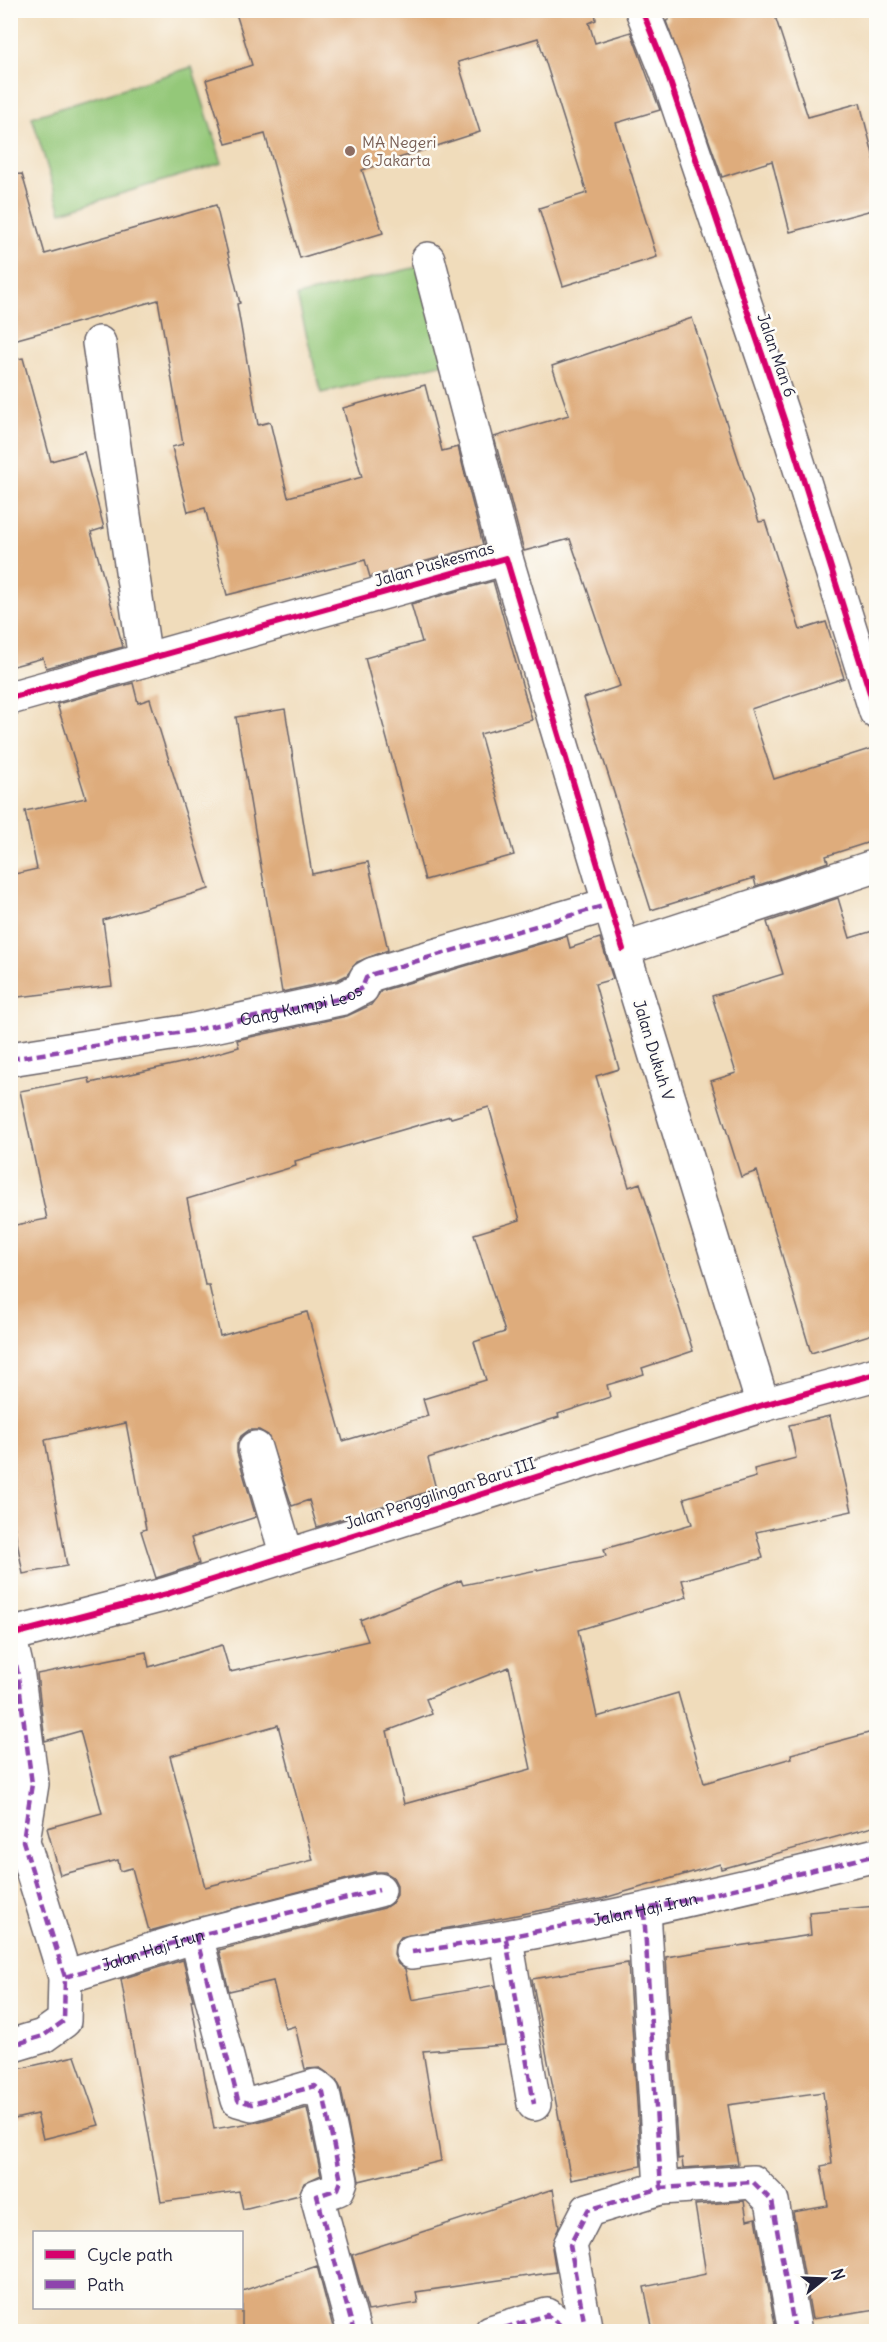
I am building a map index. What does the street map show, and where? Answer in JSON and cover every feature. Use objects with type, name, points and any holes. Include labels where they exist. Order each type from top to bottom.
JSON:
[{"type":"street","name":"Jalan Man 6","points":[[642,10],[670,81],[791,440],[876,712]]},
{"type":"street","points":[[428,259],[506,558]]},
{"type":"street","points":[[99,343],[145,660]]},
{"type":"street","name":"Jalan Puskesmas","points":[[10,698],[506,558],[623,949]]},
{"type":"street","points":[[623,949],[876,866]]},
{"type":"street","name":"Gang Kumpi Leos","points":[[10,1059],[190,1031],[343,998],[362,988],[366,978],[374,974],[610,904]]},
{"type":"street","name":"Jalan Dukuh V","points":[[623,949],[763,1405]]},
{"type":"street","name":"Jalan Penggilingan Baru III","points":[[10,1637],[167,1594],[763,1405],[876,1374]]},
{"type":"street","points":[[255,1448],[287,1556]]},
{"type":"street","points":[[10,1637],[17,1669],[32,1784],[23,1841],[66,1977],[64,2022],[43,2036],[10,2046]]},
{"type":"street","name":"Jalan Haji Irun","points":[[412,1953],[506,1939],[644,1911],[876,1855]]},
{"type":"street","name":"Jalan Haji Irun","points":[[66,1977],[196,1936],[379,1890]]},
{"type":"street","points":[[644,1911],[661,2188]]},
{"type":"street","points":[[196,1936],[238,2100],[252,2104],[315,2086],[323,2093],[341,2181],[338,2189],[317,2196],[354,2331]]},
{"type":"street","points":[[506,1939],[534,2104]]},
{"type":"street","points":[[586,2331],[570,2245],[588,2210],[661,2188],[753,2182],[772,2201],[795,2331]]},
{"type":"street","points":[[491,2331],[547,2315],[560,2324],[561,2331]]},
{"type":"green space","points":[[192,67],[222,163],[61,212],[32,117]]},
{"type":"green space","points":[[430,264],[453,361],[321,393],[297,296]]},
{"type":"building","points":[[235,10],[595,10],[596,20],[589,23],[595,43],[631,32],[660,110],[616,123],[657,257],[563,286],[539,208],[587,193],[538,38],[458,62],[480,132],[362,170],[383,233],[300,258],[265,134],[226,144],[206,80],[252,65]]},
{"type":"building","points":[[666,10],[773,10],[808,117],[860,103],[876,166],[876,209],[790,232],[772,161],[722,177],[666,21],[669,20]]},
{"type":"building","points":[[22,174],[45,254],[216,205],[240,303],[237,304],[258,425],[270,422],[288,497],[362,477],[343,408],[425,385],[442,451],[458,447],[483,545],[370,577],[365,560],[227,595],[205,508],[188,512],[172,447],[183,444],[158,300],[10,341],[10,175]]},
{"type":"building","points":[[692,318],[759,522],[765,521],[800,630],[826,622],[844,678],[751,709],[774,779],[876,747],[876,840],[826,856],[828,862],[756,886],[754,878],[651,910],[584,698],[620,686],[570,539],[524,551],[494,437],[569,415],[552,366]]},
{"type":"building","points":[[23,358],[51,461],[84,452],[104,528],[91,532],[123,647],[46,668],[43,658],[10,667],[10,360]]},
{"type":"building","points":[[493,581],[532,720],[480,734],[514,855],[425,880],[365,658],[422,642],[411,604]]},
{"type":"building","points":[[133,683],[138,703],[150,699],[209,889],[103,920],[112,986],[10,998],[10,875],[37,869],[25,811],[86,798],[57,704]]},
{"type":"building","points":[[285,709],[312,874],[368,862],[388,950],[357,962],[347,975],[337,980],[282,992],[236,717]]},
{"type":"building","points":[[838,898],[850,938],[876,930],[876,1333],[811,1353],[757,1171],[741,1177],[711,1081],[736,1073],[712,996],[783,974],[767,922]]},
{"type":"building","points":[[567,936],[570,948],[600,938],[613,979],[595,984],[619,1069],[596,1076],[629,1187],[640,1183],[693,1351],[642,1368],[644,1374],[607,1385],[610,1397],[558,1414],[559,1417],[428,1458],[436,1489],[317,1527],[309,1500],[292,1506],[268,1435],[259,1430],[249,1430],[241,1436],[237,1444],[237,1453],[256,1517],[191,1538],[199,1564],[156,1578],[141,1531],[146,1529],[126,1423],[45,1440],[67,1566],[23,1574],[10,1503],[10,1226],[47,1219],[20,1091],[89,1078],[90,1083],[190,1061],[239,1047],[237,1040],[347,1016],[371,1005],[381,991]],"holes":[[[489,1107],[520,1220],[474,1234],[505,1332],[474,1342],[486,1380],[423,1399],[428,1416],[343,1441],[307,1312],[220,1336],[209,1285],[205,1285],[187,1199],[296,1166],[295,1161]]]},
{"type":"building","points":[[830,1416],[852,1511],[756,1532],[763,1558],[682,1580],[687,1597],[578,1630],[597,1717],[678,1693],[704,1783],[792,1758],[791,1754],[876,1731],[876,1826],[721,1869],[720,1864],[601,1899],[401,1937],[395,1945],[394,1955],[398,1964],[405,1969],[412,2000],[495,1985],[505,2045],[423,2051],[441,2161],[359,2181],[341,2089],[336,2079],[320,2068],[305,2069],[295,2026],[285,2029],[273,1981],[229,1991],[219,1950],[384,1908],[392,1903],[397,1895],[397,1885],[393,1877],[385,1872],[374,1872],[149,1931],[132,1868],[120,1871],[118,1860],[60,1875],[47,1828],[102,1813],[80,1731],[45,1741],[37,1674],[146,1652],[149,1667],[222,1645],[230,1672],[368,1641],[360,1620],[461,1580],[463,1585],[606,1556],[604,1549],[692,1524],[684,1498],[756,1477],[754,1469],[796,1458],[789,1425]],"holes":[[[509,1667],[531,1769],[404,1804],[387,1731],[432,1714],[426,1699]],[[278,1725],[313,1860],[205,1887],[170,1756]]]},
{"type":"building","points":[[876,1906],[876,2309],[812,2319],[793,2212],[828,2206],[821,2166],[832,2164],[823,2092],[728,2105],[738,2164],[683,2168],[682,2158],[678,2159],[666,1957],[811,1935],[809,1912]]},
{"type":"building","points":[[183,1960],[193,2000],[191,2000],[214,2129],[257,2122],[307,2108],[321,2175],[304,2183],[299,2195],[243,2209],[239,2191],[161,2202],[121,1979]]},
{"type":"building","points":[[628,1963],[641,2166],[571,2180],[532,1979]]},
{"type":"building","points":[[75,2056],[99,2125],[43,2139],[37,2114],[10,2120],[10,2071]]},
{"type":"building","points":[[553,2189],[559,2226],[552,2248],[556,2272],[416,2292],[418,2303],[368,2311],[352,2255]]},
{"type":"building","points":[[744,2201],[747,2220],[756,2218],[775,2325],[732,2331],[653,2331],[644,2287],[706,2274],[695,2205]]},
{"type":"building","points":[[317,2266],[334,2331],[242,2331],[243,2291]]},
{"type":"marked path","points":[[10,1059],[190,1031],[343,998],[362,988],[366,978],[373,974],[610,904]]},
{"type":"marked path","points":[[10,1639],[17,1669],[32,1784],[23,1841],[65,1977],[64,2021],[43,2036],[10,2046]]},
{"type":"marked path","points":[[412,1952],[587,1921],[876,1855]]},
{"type":"marked path","points":[[65,1977],[196,1936],[379,1890]]},
{"type":"marked path","points":[[644,1911],[661,2188]]},
{"type":"marked path","points":[[196,1936],[238,2100],[252,2104],[315,2086],[323,2093],[341,2181],[338,2189],[317,2196],[354,2332]]},
{"type":"marked path","points":[[506,1939],[534,2104]]},
{"type":"marked path","points":[[586,2332],[570,2245],[588,2210],[661,2188],[753,2182],[772,2201],[795,2332]]},
{"type":"marked path","points":[[491,2332],[547,2315],[559,2324],[561,2332]]},
{"type":"cycle path","points":[[642,10],[666,70],[791,440],[876,712]]},
{"type":"cycle path","points":[[10,698],[506,558],[623,949]]},
{"type":"cycle path","points":[[10,1635],[167,1594],[763,1405],[876,1374]]},
{"type":"place","name":"MA Negeri 6 Jakarta","points":[[350,151]]}]
